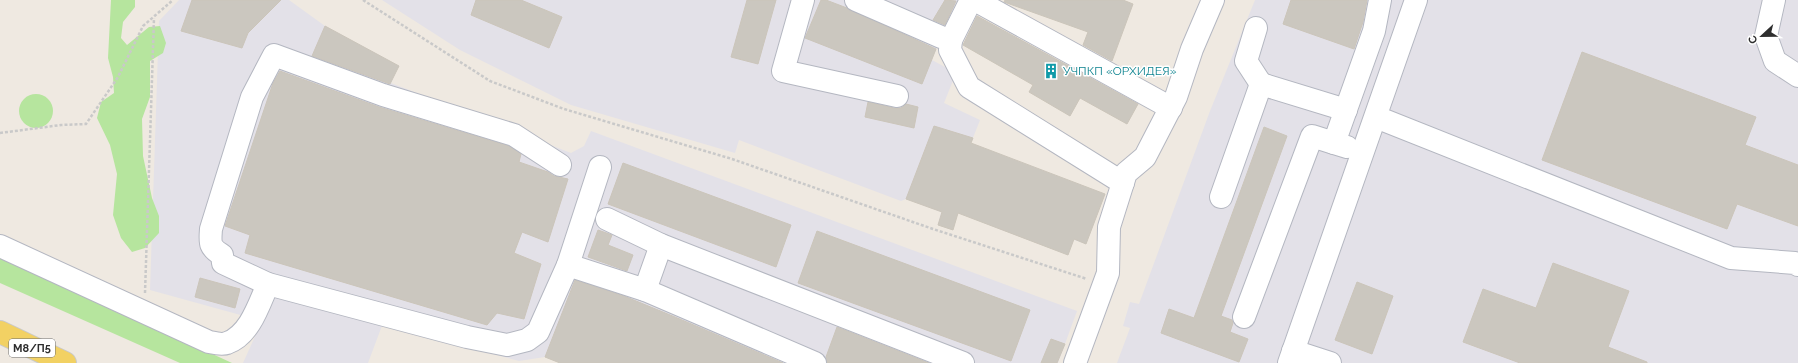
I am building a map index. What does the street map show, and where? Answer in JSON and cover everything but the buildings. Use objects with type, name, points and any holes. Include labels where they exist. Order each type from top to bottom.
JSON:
[{"type":"main road","name":"М8/П5","points":[[0,332],[65,363]]},
{"type":"lane","points":[[803,0],[783,71],[897,96]]},
{"type":"lane","points":[[856,0],[950,40]]},
{"type":"lane","points":[[971,0],[950,40],[950,50],[969,87],[1123,183]]},
{"type":"lane","points":[[975,0],[1171,108]]},
{"type":"lane","points":[[1075,363],[1108,273],[1109,226],[1126,173],[1145,157],[1171,108],[1192,49],[1213,0]]},
{"type":"lane","points":[[1334,143],[1374,31],[1380,0]]},
{"type":"lane","points":[[1330,363],[1291,357],[1416,0]]},
{"type":"lane","points":[[1774,0],[1766,36],[1775,61],[1798,76]]},
{"type":"lane","points":[[1256,28],[1246,61],[1261,84],[1346,110]]},
{"type":"lane","points":[[560,165],[514,135],[382,95],[274,55],[252,97],[211,229],[210,243],[213,250],[222,255],[223,263],[268,284],[467,337],[507,345],[527,340],[538,332],[568,265],[600,167]]},
{"type":"lane","points":[[1221,196],[1261,84]]},
{"type":"lane","points":[[1376,117],[1731,258],[1795,263],[1798,265]]},
{"type":"lane","points":[[1244,317],[1312,136],[1363,152]]},
{"type":"lane","points":[[607,219],[661,245],[963,363]]},
{"type":"lane","points":[[645,290],[661,245]]},
{"type":"lane","points":[[0,246],[209,342],[226,344],[240,336],[252,318],[268,284]]},
{"type":"lane","points":[[568,265],[645,290],[815,363]]},
{"type":"path","points":[[0,133],[61,125],[86,124],[118,77],[143,26],[173,0]]},
{"type":"path","points":[[363,0],[490,81],[564,109],[732,158],[933,229],[1104,284]]},
{"type":"path","points":[[144,312],[154,18]]},
{"type":"shaded area","points":[[179,0],[289,0],[325,26],[399,66],[391,83],[571,153],[584,146],[591,131],[1077,311],[1058,363],[560,363],[545,357],[519,361],[383,323],[368,363],[243,363],[262,321],[150,290],[159,21]]},
{"type":"shaded area","points":[[382,0],[961,0],[941,37],[932,60],[956,73],[944,103],[980,120],[971,143],[1105,194],[1086,244],[1074,240],[1068,255],[958,213],[953,230],[938,225],[941,212],[906,199],[901,201],[739,140],[735,153],[571,105],[460,50]]},
{"type":"shaded area","points":[[1255,0],[1798,0],[1798,363],[1117,363],[1130,328],[1123,326],[1130,302],[1139,304],[1210,111]]},
{"type":"green space","points":[[111,0],[135,0],[135,7],[123,22],[121,38],[127,45],[149,27],[160,26],[166,43],[163,53],[150,61],[150,97],[142,119],[143,156],[152,198],[159,216],[159,233],[145,248],[132,252],[121,238],[113,215],[117,174],[110,145],[97,118],[101,102],[114,93],[113,77],[108,58]]},
{"type":"green space","points":[[33,94],[39,94],[43,95],[50,101],[53,111],[52,118],[46,125],[39,128],[33,128],[29,127],[22,121],[19,114],[19,108],[20,104],[26,97]]},
{"type":"green space","points":[[0,256],[232,363],[180,363],[0,283]]},
{"type":"place","name":"УЧПКП «ОРХИДЕЯ»","points":[[1051,71]]}]
